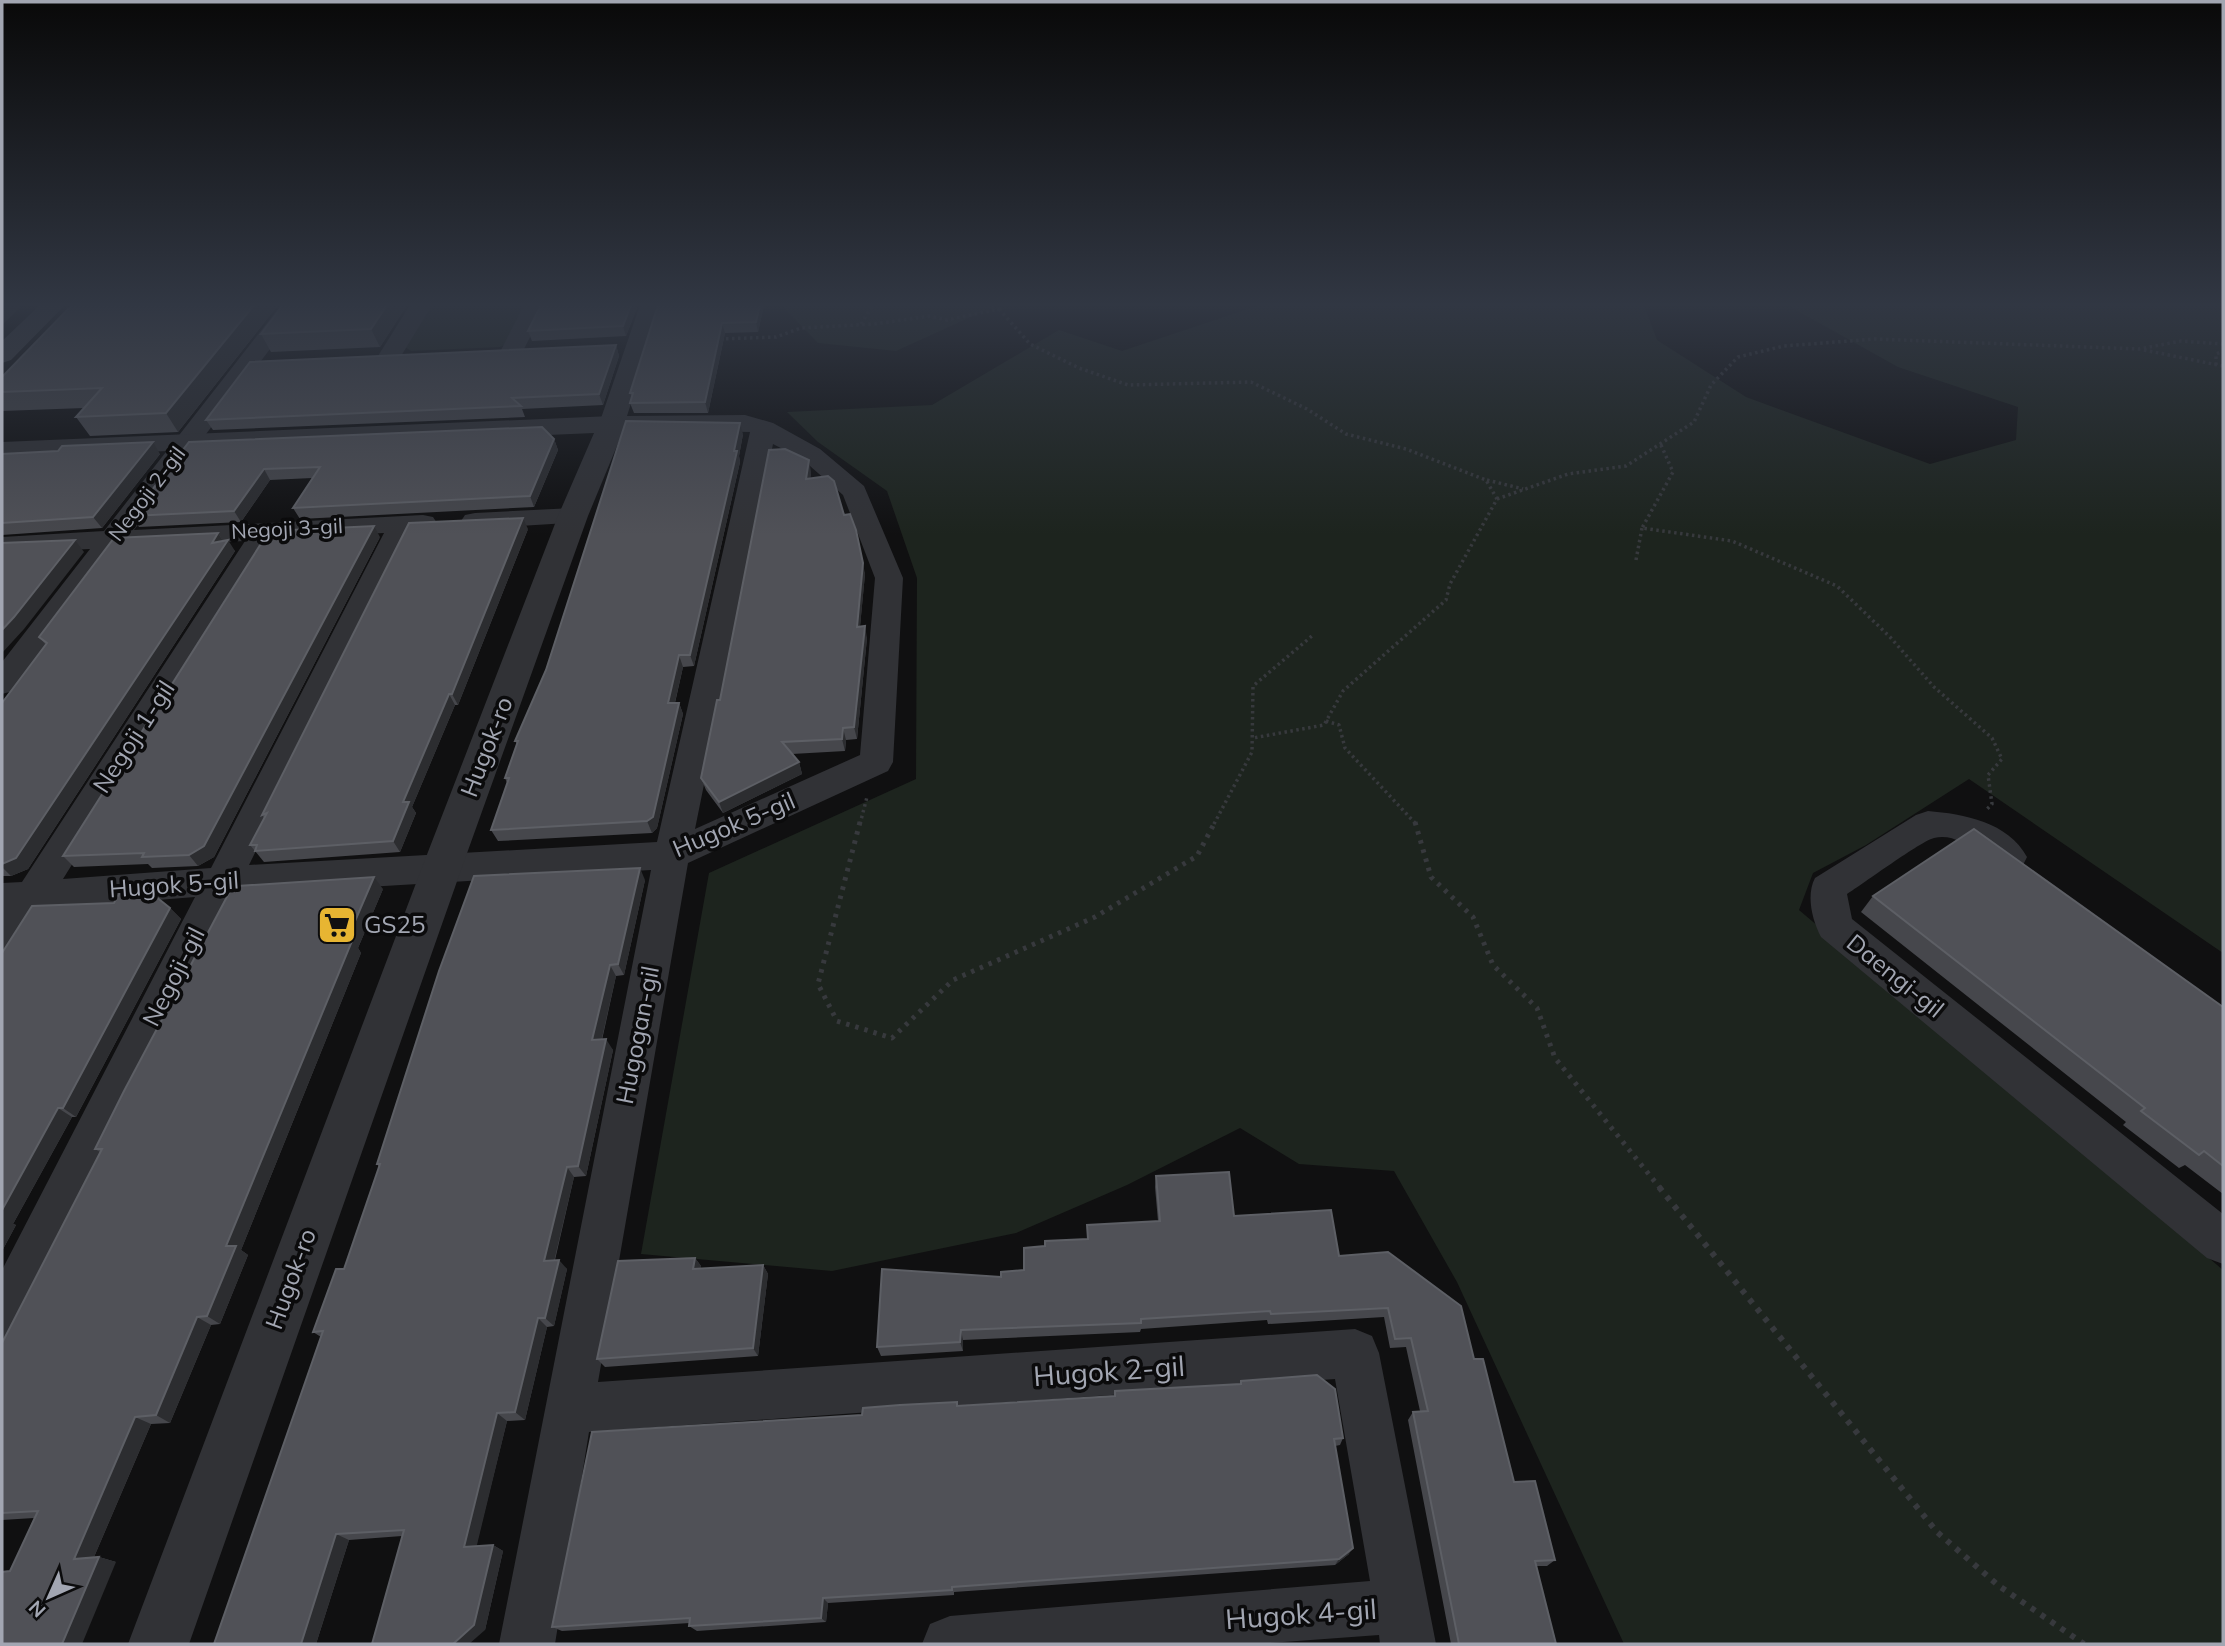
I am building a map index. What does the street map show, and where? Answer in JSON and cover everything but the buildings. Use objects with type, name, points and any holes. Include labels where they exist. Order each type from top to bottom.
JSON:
[{"type":"street","name":"Negoji 2-gil","points":[[2,683],[186,441],[243,382]]},
{"type":"street","points":[[611,424],[625,382]]},
{"type":"street","points":[[2,450],[611,424],[745,423],[764,428],[811,454],[856,492],[889,578],[876,762]]},
{"type":"street","name":"Hugok-ro","points":[[158,1644],[441,870],[573,516],[611,424]]},
{"type":"street","name":"Hugogan-gil","points":[[527,1644],[568,1409],[672,855],[764,428]]},
{"type":"street","name":"Negoji 3-gil","points":[[2,545],[573,516]]},
{"type":"street","name":"Negoji-gil","points":[[2,1318],[403,524]]},
{"type":"street","name":"Negoji 1-gil","points":[[2,944],[17,897],[267,530]]},
{"type":"street","name":"Hugok 5-gil","points":[[17,897],[223,881],[672,855],[876,762]]},
{"type":"street","name":"Daengi-gil","points":[[1969,828],[1928,824],[1828,888],[1834,926],[2223,1242]]},
{"type":"street","points":[[1969,828],[2035,876]]},
{"type":"street","name":"Hugok 2-gil","points":[[568,1409],[1355,1353],[1405,1625]]},
{"type":"street","name":"Hugok 4-gil","points":[[950,1644],[1405,1625]]},
{"type":"path","points":[[1119,382],[1128,385],[1251,382],[1307,409],[1346,434],[1406,449],[1486,480],[1524,489]]},
{"type":"path","points":[[1252,738],[1324,725],[1343,691],[1446,600],[1450,584],[1497,499],[1567,474],[1626,466],[1694,422],[1714,382]]},
{"type":"path","points":[[1636,560],[1642,527],[1673,472],[1661,445]]},
{"type":"path","points":[[1486,480],[1497,499]]},
{"type":"path","points":[[1642,527],[1732,541],[1837,586],[1889,637],[1934,687],[1992,738],[2002,760],[1988,775],[1992,804],[1969,828]]},
{"type":"path","points":[[876,762],[818,984],[837,1021],[892,1038],[953,980],[1095,917],[1197,856],[1252,752],[1253,686],[1313,635]]},
{"type":"path","points":[[1326,721],[1339,725],[1345,748],[1416,822],[1432,877],[1473,917],[1493,965],[1537,1008],[1555,1058],[1937,1532],[1998,1586],[2084,1644]]},
{"type":"shaded area","points":[[971,382],[1722,382],[1746,397],[1930,464],[2016,440],[2018,407],[1942,382],[2223,382],[2223,953],[1969,779],[1866,845],[1813,873],[1799,910],[2223,1270],[2223,1644],[1624,1644],[1457,1282],[1394,1171],[1299,1164],[1240,1128],[1127,1185],[1016,1233],[832,1271],[641,1254],[709,873],[916,779],[917,578],[887,491],[818,442],[787,412],[932,405]]},
{"type":"place","name":"GS25","points":[[337,925]]}]
